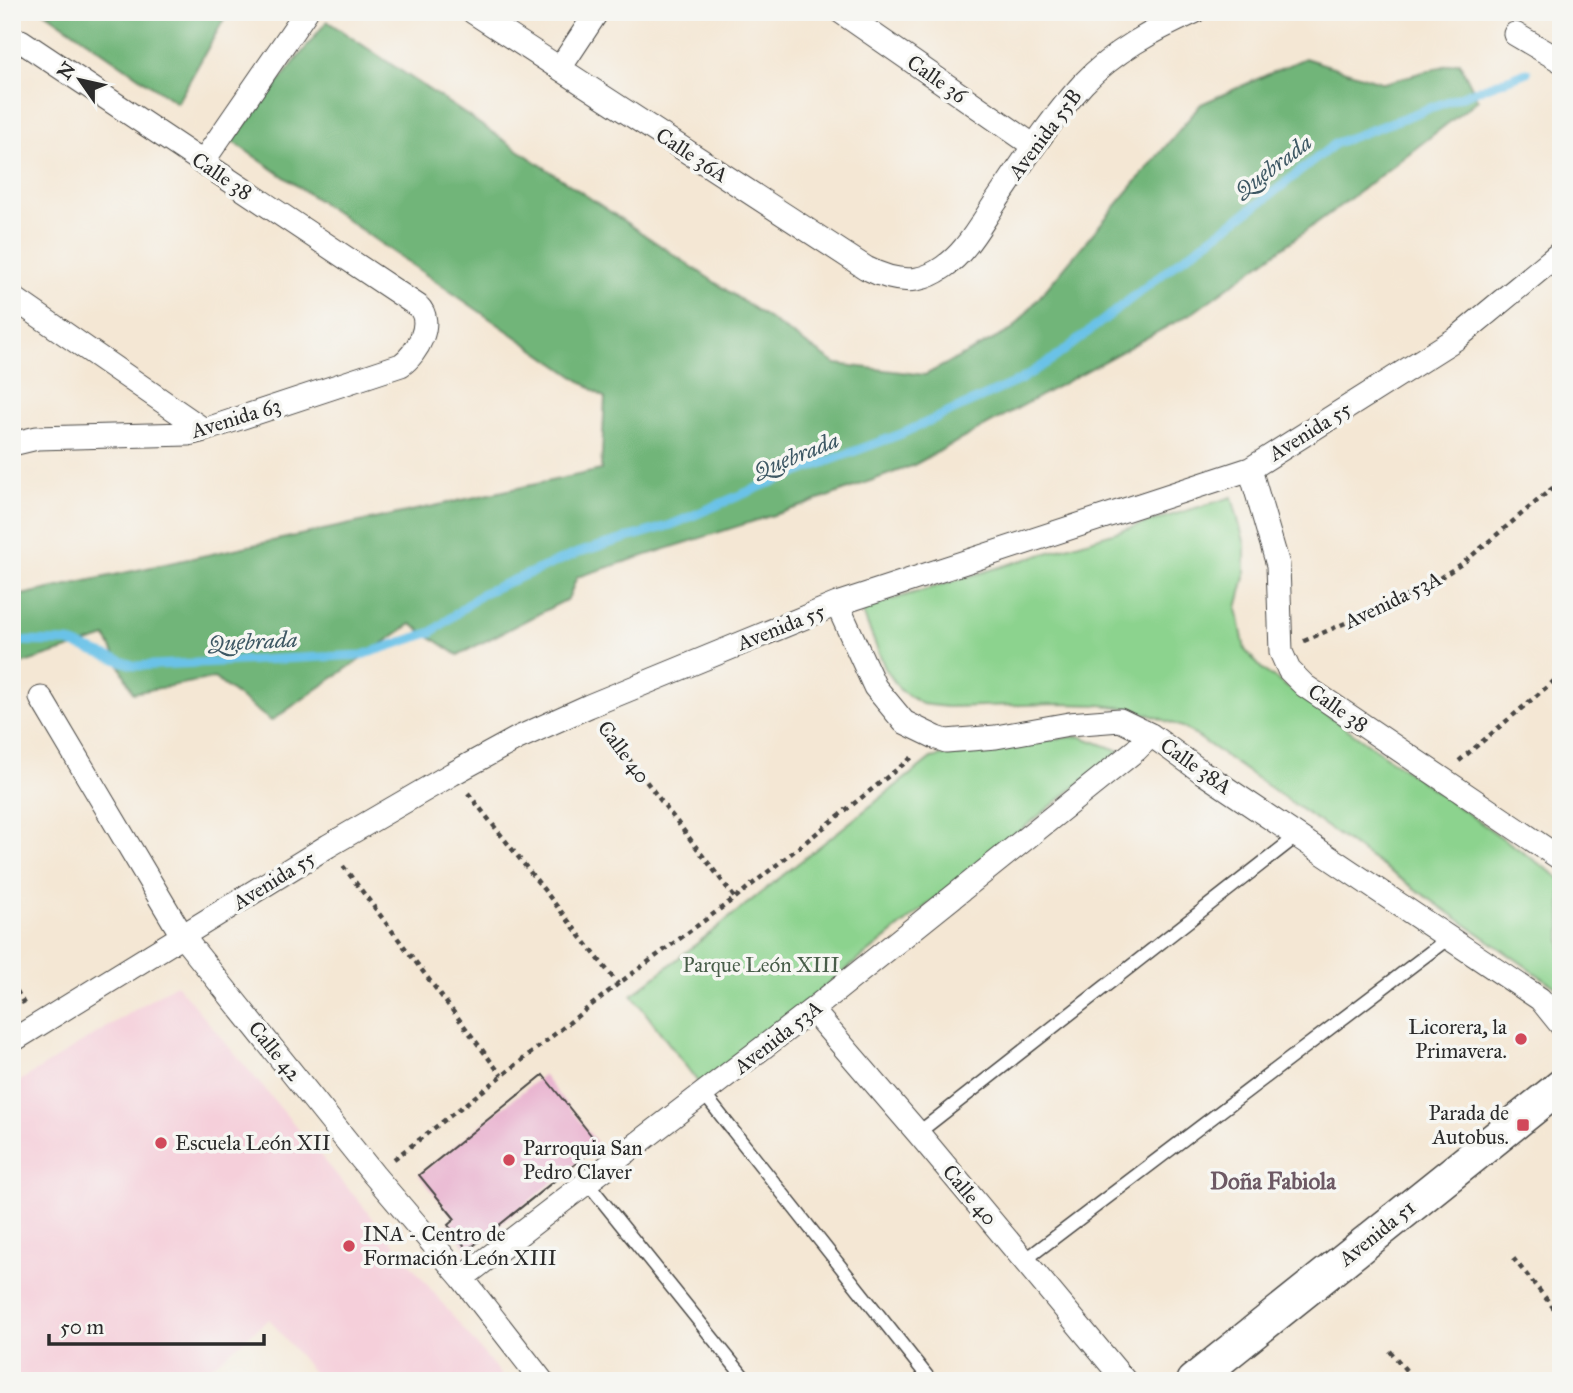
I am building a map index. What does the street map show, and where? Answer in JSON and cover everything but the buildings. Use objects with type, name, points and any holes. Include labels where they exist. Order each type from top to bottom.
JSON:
[{"type":"street","points":[[202,163],[306,12]]},
{"type":"street","name":"Calle 36A","points":[[473,12],[866,268],[901,280],[918,279]]},
{"type":"street","points":[[560,68],[597,12]]},
{"type":"street","name":"Calle 36","points":[[841,12],[1034,146]]},
{"type":"street","name":"Avenida 55B","points":[[918,279],[943,267],[965,248],[1034,146],[1086,81],[1165,17],[1194,12]]},
{"type":"street","points":[[1514,34],[1561,61]]},
{"type":"street","name":"Calle 38","points":[[12,41],[21,41],[418,306],[424,312],[425,319]]},
{"type":"street","name":"Avenida 55","points":[[12,1041],[328,846],[518,738],[837,604],[1250,469],[1457,338],[1561,252]]},
{"type":"street","points":[[12,297],[204,430]]},
{"type":"street","name":"Avenida 63","points":[[12,444],[37,438],[188,434],[204,430],[401,365],[411,358],[417,348],[425,319]]},
{"type":"street","points":[[1250,469],[1278,565],[1281,652]]},
{"type":"street","name":"Calle 38A","points":[[837,604],[875,687],[904,722],[946,741],[996,737],[1069,724],[1120,720],[1152,735],[1202,772],[1540,999],[1561,1025]]},
{"type":"street","name":"Calle 38","points":[[1281,652],[1289,670],[1305,686],[1561,859]]},
{"type":"street","name":"Calle 42","points":[[41,698],[183,937],[374,1175],[462,1278],[542,1381]]},
{"type":"street","name":"Avenida 53A","points":[[462,1278],[812,1010],[1152,735]]},
{"type":"street","name":"Calle 40","points":[[812,1010],[1125,1381]]},
{"type":"street","name":"Avenida 51","points":[[1194,1381],[1561,1086]]},
{"type":"lane","points":[[918,1133],[1297,836]]},
{"type":"lane","points":[[1025,1260],[1450,937]]},
{"type":"lane","points":[[704,1094],[931,1381]]},
{"type":"lane","points":[[587,1182],[747,1381]]},
{"type":"path","name":"Avenida 53A","points":[[1281,652],[1421,590],[1463,563],[1561,481]]},
{"type":"path","points":[[1439,778],[1561,675]]},
{"type":"path","name":"Calle 40","points":[[589,706],[736,898]]},
{"type":"path","points":[[374,1175],[618,984],[736,898],[937,738]]},
{"type":"path","points":[[452,774],[618,984]]},
{"type":"path","points":[[328,846],[502,1076]]},
{"type":"path","points":[[1513,1258],[1561,1317]]},
{"type":"path","points":[[1390,1351],[1415,1381]]},
{"type":"shaded area","name":"Escuela León XII","points":[[176,984],[506,1381],[320,1381],[269,1319],[194,1381],[12,1381],[12,1086]]},
{"type":"green space","points":[[45,12],[228,12],[177,103]]},
{"type":"green space","points":[[327,21],[836,364],[925,375],[1012,330],[1201,104],[1305,58],[1384,83],[1459,62],[1478,100],[1359,192],[1194,312],[914,465],[805,505],[577,577],[568,599],[458,655],[411,624],[271,721],[214,678],[133,693],[106,637],[12,667],[12,597],[601,470],[605,398],[232,141]]},
{"type":"green space","points":[[1232,497],[1245,545],[1245,577],[1237,608],[1245,650],[1263,670],[1561,879],[1561,991],[1185,728],[1134,709],[1100,705],[947,707],[922,704],[900,690],[885,668],[861,609]]},
{"type":"green space","name":"Parque León XIII","points":[[1079,736],[1120,751],[701,1086],[632,995],[931,758],[980,748]]},
{"type":"waterway","name":"Quebrada","points":[[12,641],[68,642],[135,666],[362,655],[432,632],[483,593],[580,552],[671,525],[764,485],[901,434],[1020,380],[1056,357],[1336,143],[1527,72]]},
{"type":"place","name":"Licorera, la Primavera.","points":[[1521,1039]]},
{"type":"place","name":"Parada de Autobus.","points":[[1523,1125]]},
{"type":"place","name":"Escuela León XII","points":[[161,1143]]},
{"type":"place","name":"Parroquia San Pedro Claver","points":[[509,1160]]},
{"type":"place","name":"INA - Centro de Formación León XIII","points":[[349,1246]]},
{"type":"district","name":"Doña Fabiola","points":[[1273,1181]]}]
